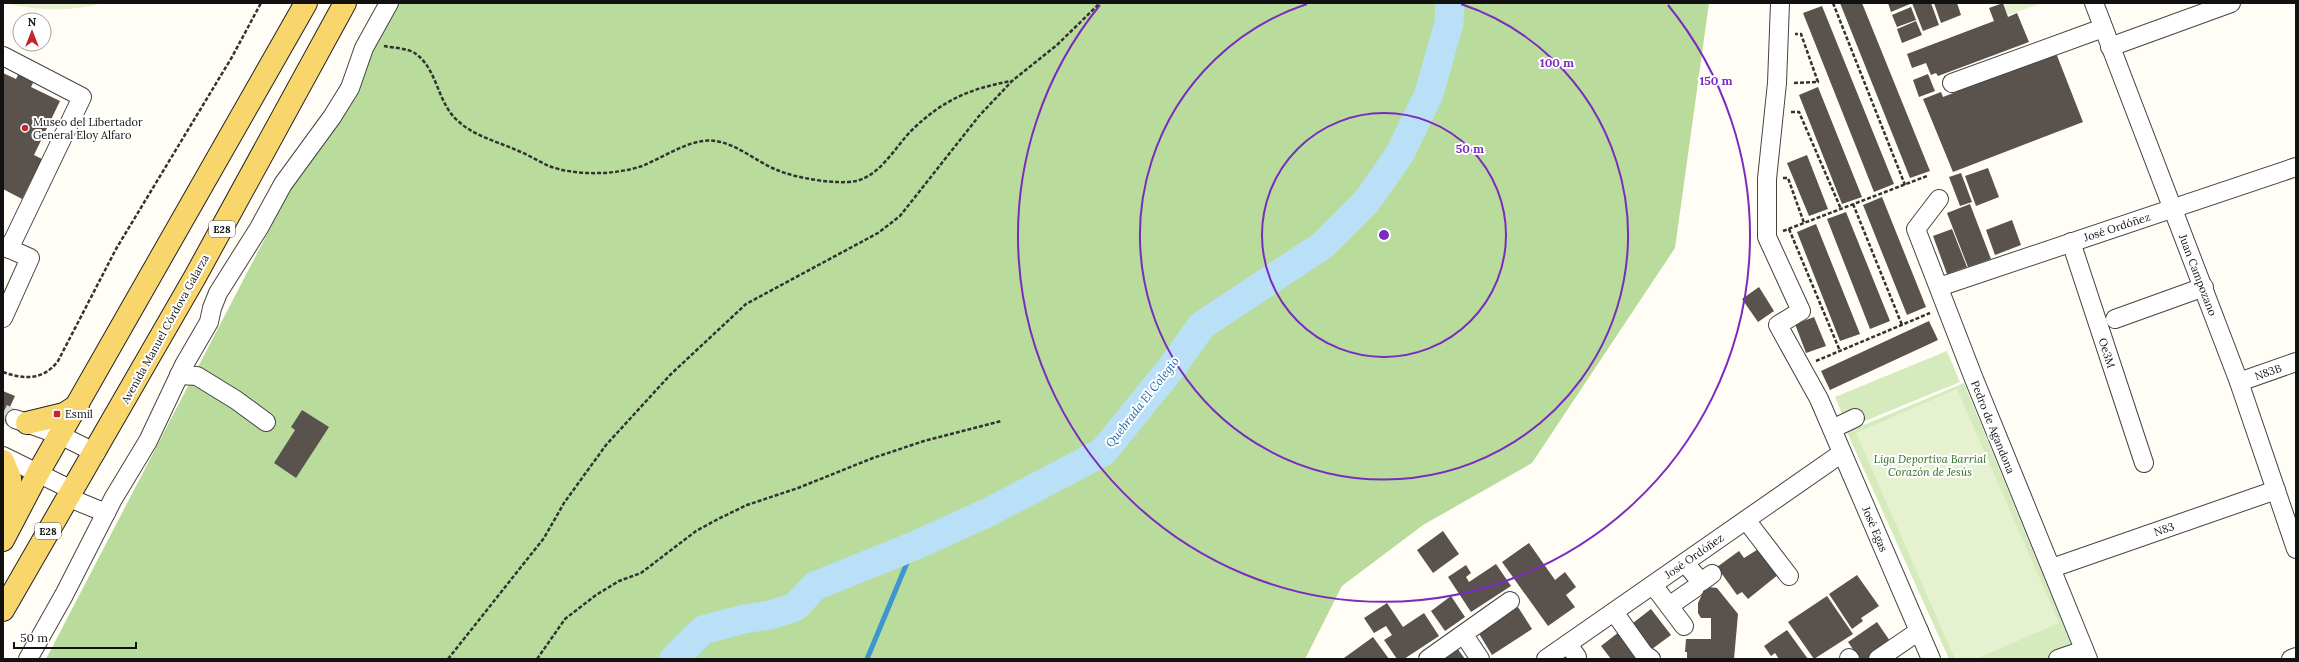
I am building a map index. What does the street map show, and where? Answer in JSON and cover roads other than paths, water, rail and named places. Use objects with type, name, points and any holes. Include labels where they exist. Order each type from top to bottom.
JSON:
[{"type":"main road","points":[[8,530],[38,473],[306,3]]},
{"type":"main road","name":"Avenida Manuel Córdova Galarza","points":[[3,610],[69,494],[96,453],[195,277],[345,3]]},
{"type":"main road","points":[[21,421],[64,414],[78,404]]},
{"type":"main road","points":[[3,461],[10,478],[8,530]]},
{"type":"street","points":[[28,659],[64,595],[106,512],[148,441],[179,375],[209,322],[212,308],[218,293],[259,228],[283,184],[332,116],[350,88],[367,44],[389,3]]},
{"type":"street","name":"José Egas","points":[[1780,3],[1777,83],[1767,179],[1767,237],[1801,311],[1778,325],[1819,399],[1932,659]]},
{"type":"street","name":"Juan Campozano","points":[[2094,3],[2204,287],[2239,382],[2276,490],[2293,528],[2296,549]]},
{"type":"street","points":[[2110,47],[2231,3]]},
{"type":"street","points":[[1952,83],[2103,28]]},
{"type":"street","points":[[3,56],[82,97],[6,247],[30,258],[3,318]]},
{"type":"street","name":"José Ordóñez","points":[[1939,287],[2296,167]]},
{"type":"street","name":"Pedro de Agandona","points":[[1939,199],[1916,229],[1974,379],[2086,654]]},
{"type":"street","name":"Oe3M","points":[[2071,242],[2144,463]]},
{"type":"street","points":[[2115,319],[2204,287]]},
{"type":"street","name":"N83B","points":[[2239,382],[2296,362]]},
{"type":"street","points":[[179,375],[197,376],[236,400],[266,422]]},
{"type":"street","points":[[1832,429],[1855,418]]},
{"type":"street","points":[[21,421],[60,435],[96,453]]},
{"type":"street","name":"José Ordóñez","points":[[1546,659],[1573,650],[1614,612],[1842,453]]},
{"type":"street","points":[[3,456],[38,473],[69,494],[106,512]]},
{"type":"street","name":"N83","points":[[2052,568],[2276,490]]},
{"type":"street","points":[[1746,520],[1789,576]]},
{"type":"street","points":[[1685,563],[1700,582],[1712,574]]},
{"type":"street","points":[[1649,588],[1667,613],[1684,626]]},
{"type":"street","points":[[1667,613],[1695,588]]},
{"type":"street","points":[[1428,659],[1464,635],[1510,600]]},
{"type":"street","points":[[1614,612],[1644,654],[1651,659]]},
{"type":"street","points":[[1878,659],[1919,631]]},
{"type":"street","points":[[1464,635],[1480,659]]},
{"type":"street","points":[[2058,659],[2086,654]]},
{"type":"street","points":[[2291,659],[2296,657]]},
{"type":"waterway","name":"Quebrada El Colegio","points":[[674,659],[703,630],[744,619],[770,615],[795,607],[815,586],[914,546],[989,512],[1103,452],[1172,367],[1202,325],[1322,246],[1367,201],[1399,155],[1429,94],[1449,23],[1450,3]]},
{"type":"waterway","points":[[867,659],[914,546]]},
{"type":"tunnel","points":[[3,413],[15,419]]},
{"type":"place","name":"Museo del Libertador General Eloy Alfaro","points":[[25,128]]},
{"type":"place","name":"Esmil","points":[[57,414]]},
{"type":"park label","name":"Liga Deportiva Barrial Corazón de Jesús","points":[[1930,465]]}]
